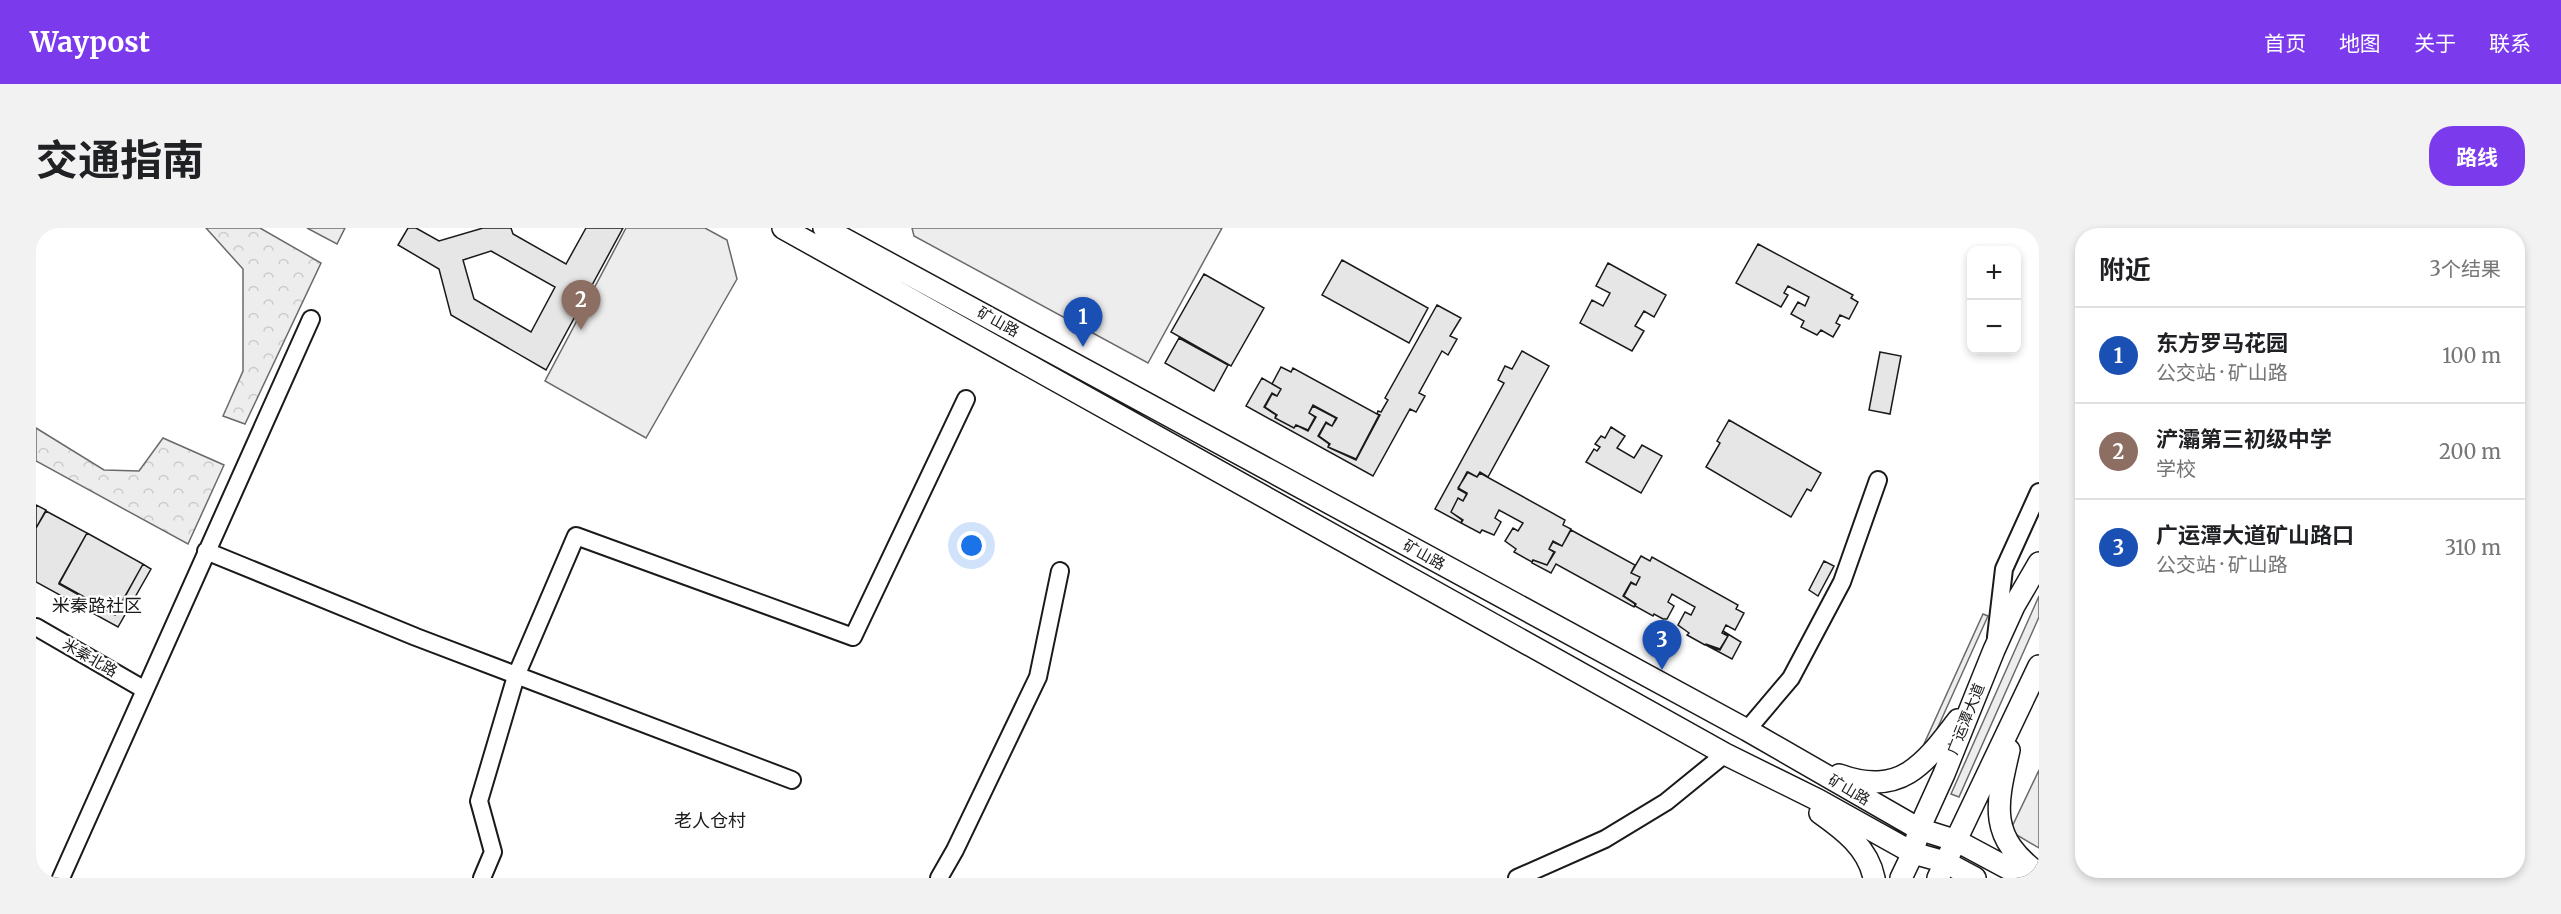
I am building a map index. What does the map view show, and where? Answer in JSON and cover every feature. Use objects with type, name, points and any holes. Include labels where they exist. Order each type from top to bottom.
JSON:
[{"type":"main road","name":"矿山路","points":[[834,230],[1747,730],[1919,829],[1957,841],[2026,878]]},
{"type":"main road","name":"矿山路","points":[[794,231],[828,254],[1725,754],[1818,800],[1941,870],[1975,878]]},
{"type":"main road","name":"广运潭大道","points":[[1901,878],[1913,853],[1919,829],[2014,606],[2039,563]]},
{"type":"main road","points":[[1941,870],[1957,841],[2039,666]]},
{"type":"main road","points":[[1799,759],[1859,782],[1876,783],[1900,778],[1926,761],[1973,701]]},
{"type":"main road","points":[[2017,714],[2003,772],[1999,813],[2007,843],[2020,860],[2039,874]]},
{"type":"main road","points":[[1774,779],[1855,841],[1869,860],[1874,878]]},
{"type":"street","points":[[828,254],[834,230]]},
{"type":"street","points":[[61,878],[311,319]]},
{"type":"street","points":[[482,878],[493,852],[479,801],[516,676],[576,536],[853,638],[966,399]]},
{"type":"street","points":[[1747,730],[1791,678],[1842,582],[1878,480]]},
{"type":"street","points":[[1995,650],[2004,569],[2039,492]]},
{"type":"street","points":[[206,551],[516,676],[792,780]]},
{"type":"street","points":[[939,878],[955,850],[1038,677],[1060,571]]},
{"type":"street","name":"米秦北路","points":[[36,627],[145,690]]},
{"type":"street","points":[[1517,878],[1605,839],[1666,802],[1725,754]]},
{"type":"green space","points":[[206,228],[260,228],[321,263],[245,424],[223,416],[243,371],[243,269]]},
{"type":"green space","points":[[307,228],[345,228],[337,244]]},
{"type":"green space","points":[[626,228],[705,228],[727,240],[737,279],[646,438],[545,381]]},
{"type":"green space","points":[[912,228],[1222,228],[1148,363],[914,236]]},
{"type":"green space","points":[[36,428],[104,470],[139,471],[163,438],[224,465],[188,544],[36,461]]},
{"type":"green space","points":[[2039,596],[2039,617],[1959,797],[1951,794]]},
{"type":"green space","points":[[1983,614],[1988,616],[1929,747],[1924,744]]},
{"type":"green space","points":[[2039,770],[2039,848],[2010,831]]},
{"type":"building","points":[[408,228],[416,228],[439,241],[483,228],[511,228],[513,234],[566,264],[586,228],[623,228],[546,370],[451,315],[439,269],[398,245]],"holes":[[[491,251],[555,287],[531,332],[474,299],[463,260]]]},
{"type":"building","points":[[1758,244],[1853,295],[1851,298],[1858,302],[1849,319],[1840,315],[1836,323],[1840,325],[1833,337],[1821,330],[1817,335],[1801,327],[1804,321],[1791,314],[1798,302],[1805,306],[1809,297],[1788,286],[1784,293],[1788,295],[1781,307],[1736,283]]},
{"type":"building","points":[[1342,260],[1428,308],[1409,343],[1322,295]]},
{"type":"building","points":[[1608,263],[1666,295],[1654,317],[1644,311],[1635,326],[1644,331],[1632,351],[1580,323],[1592,300],[1603,306],[1610,293],[1596,286]]},
{"type":"building","points":[[1204,274],[1264,308],[1231,366],[1171,332]]},
{"type":"building","points":[[1437,305],[1461,318],[1450,336],[1457,339],[1448,355],[1442,351],[1419,393],[1425,396],[1416,412],[1410,409],[1373,476],[1246,406],[1262,378],[1281,389],[1277,396],[1272,393],[1264,407],[1276,415],[1275,418],[1294,428],[1296,425],[1308,431],[1316,417],[1309,413],[1313,406],[1336,418],[1332,426],[1326,422],[1318,436],[1329,444],[1328,447],[1356,460],[1380,415],[1377,414],[1378,411],[1381,412],[1388,400],[1385,398]]},
{"type":"building","points":[[1179,338],[1228,365],[1214,391],[1165,363]]},
{"type":"building","points":[[1522,351],[1549,366],[1488,477],[1480,472],[1477,477],[1467,472],[1458,489],[1467,494],[1463,501],[1458,498],[1451,512],[1462,520],[1461,523],[1435,509],[1504,383],[1498,380],[1505,366],[1512,369]]},
{"type":"building","points":[[1880,352],[1901,356],[1890,414],[1869,410]]},
{"type":"building","points":[[1281,367],[1291,372],[1293,368],[1379,415],[1356,459],[1328,447],[1330,444],[1319,436],[1326,423],[1332,426],[1337,418],[1313,405],[1309,413],[1315,417],[1308,430],[1296,425],[1294,428],[1275,418],[1277,415],[1265,407],[1272,394],[1277,396],[1281,389],[1272,384]]},
{"type":"building","points":[[1729,420],[1821,473],[1811,491],[1807,489],[1791,517],[1706,467],[1720,443],[1717,441]]},
{"type":"building","points":[[1611,427],[1625,436],[1617,448],[1634,458],[1642,445],[1662,456],[1641,493],[1586,462],[1594,449],[1597,451],[1600,447],[1595,444],[1601,436],[1605,438]]},
{"type":"building","points":[[1468,472],[1477,477],[1480,473],[1565,520],[1563,525],[1571,529],[1562,546],[1553,541],[1549,549],[1554,552],[1547,565],[1533,560],[1532,562],[1514,552],[1516,549],[1505,541],[1513,528],[1518,531],[1523,523],[1499,510],[1495,518],[1501,522],[1494,535],[1482,530],[1480,533],[1461,523],[1463,520],[1451,512],[1458,498],[1463,501],[1467,493],[1458,488]]},
{"type":"building","points":[[36,505],[46,510],[36,528]]},
{"type":"building","points":[[46,511],[87,533],[59,584],[115,615],[143,564],[151,569],[118,627],[36,582],[36,528]]},
{"type":"building","points":[[1571,530],[1635,565],[1631,573],[1640,577],[1636,585],[1631,582],[1623,596],[1635,604],[1634,607],[1556,564],[1551,573],[1532,563],[1533,560],[1547,565],[1555,552],[1549,549],[1553,542],[1562,546]]},
{"type":"building","points":[[87,533],[143,564],[115,614],[59,583]]},
{"type":"building","points":[[1641,556],[1650,561],[1652,557],[1738,605],[1736,609],[1744,613],[1735,630],[1726,625],[1722,633],[1728,636],[1720,649],[1705,645],[1687,635],[1689,633],[1678,625],[1685,612],[1691,615],[1695,607],[1672,594],[1668,602],[1674,606],[1667,619],[1654,614],[1653,616],[1635,606],[1636,604],[1624,596],[1631,583],[1636,585],[1640,577],[1631,573]]},
{"type":"building","points":[[1824,561],[1834,566],[1818,596],[1809,590]]},
{"type":"building","points":[[1723,631],[1741,642],[1732,659],[1706,645],[1720,650],[1728,636]]},
{"type":"place","name":"浐灞第三初级中学","points":[[581,330]]},
{"type":"place","name":"东方罗马花园","points":[[1083,347]]},
{"type":"place","name":"广运潭大道矿山路口","points":[[1662,670]]},
{"type":"district","name":"米秦路社区","points":[[97,606]]},
{"type":"district","name":"老人仓村","points":[[710,821]]}]
